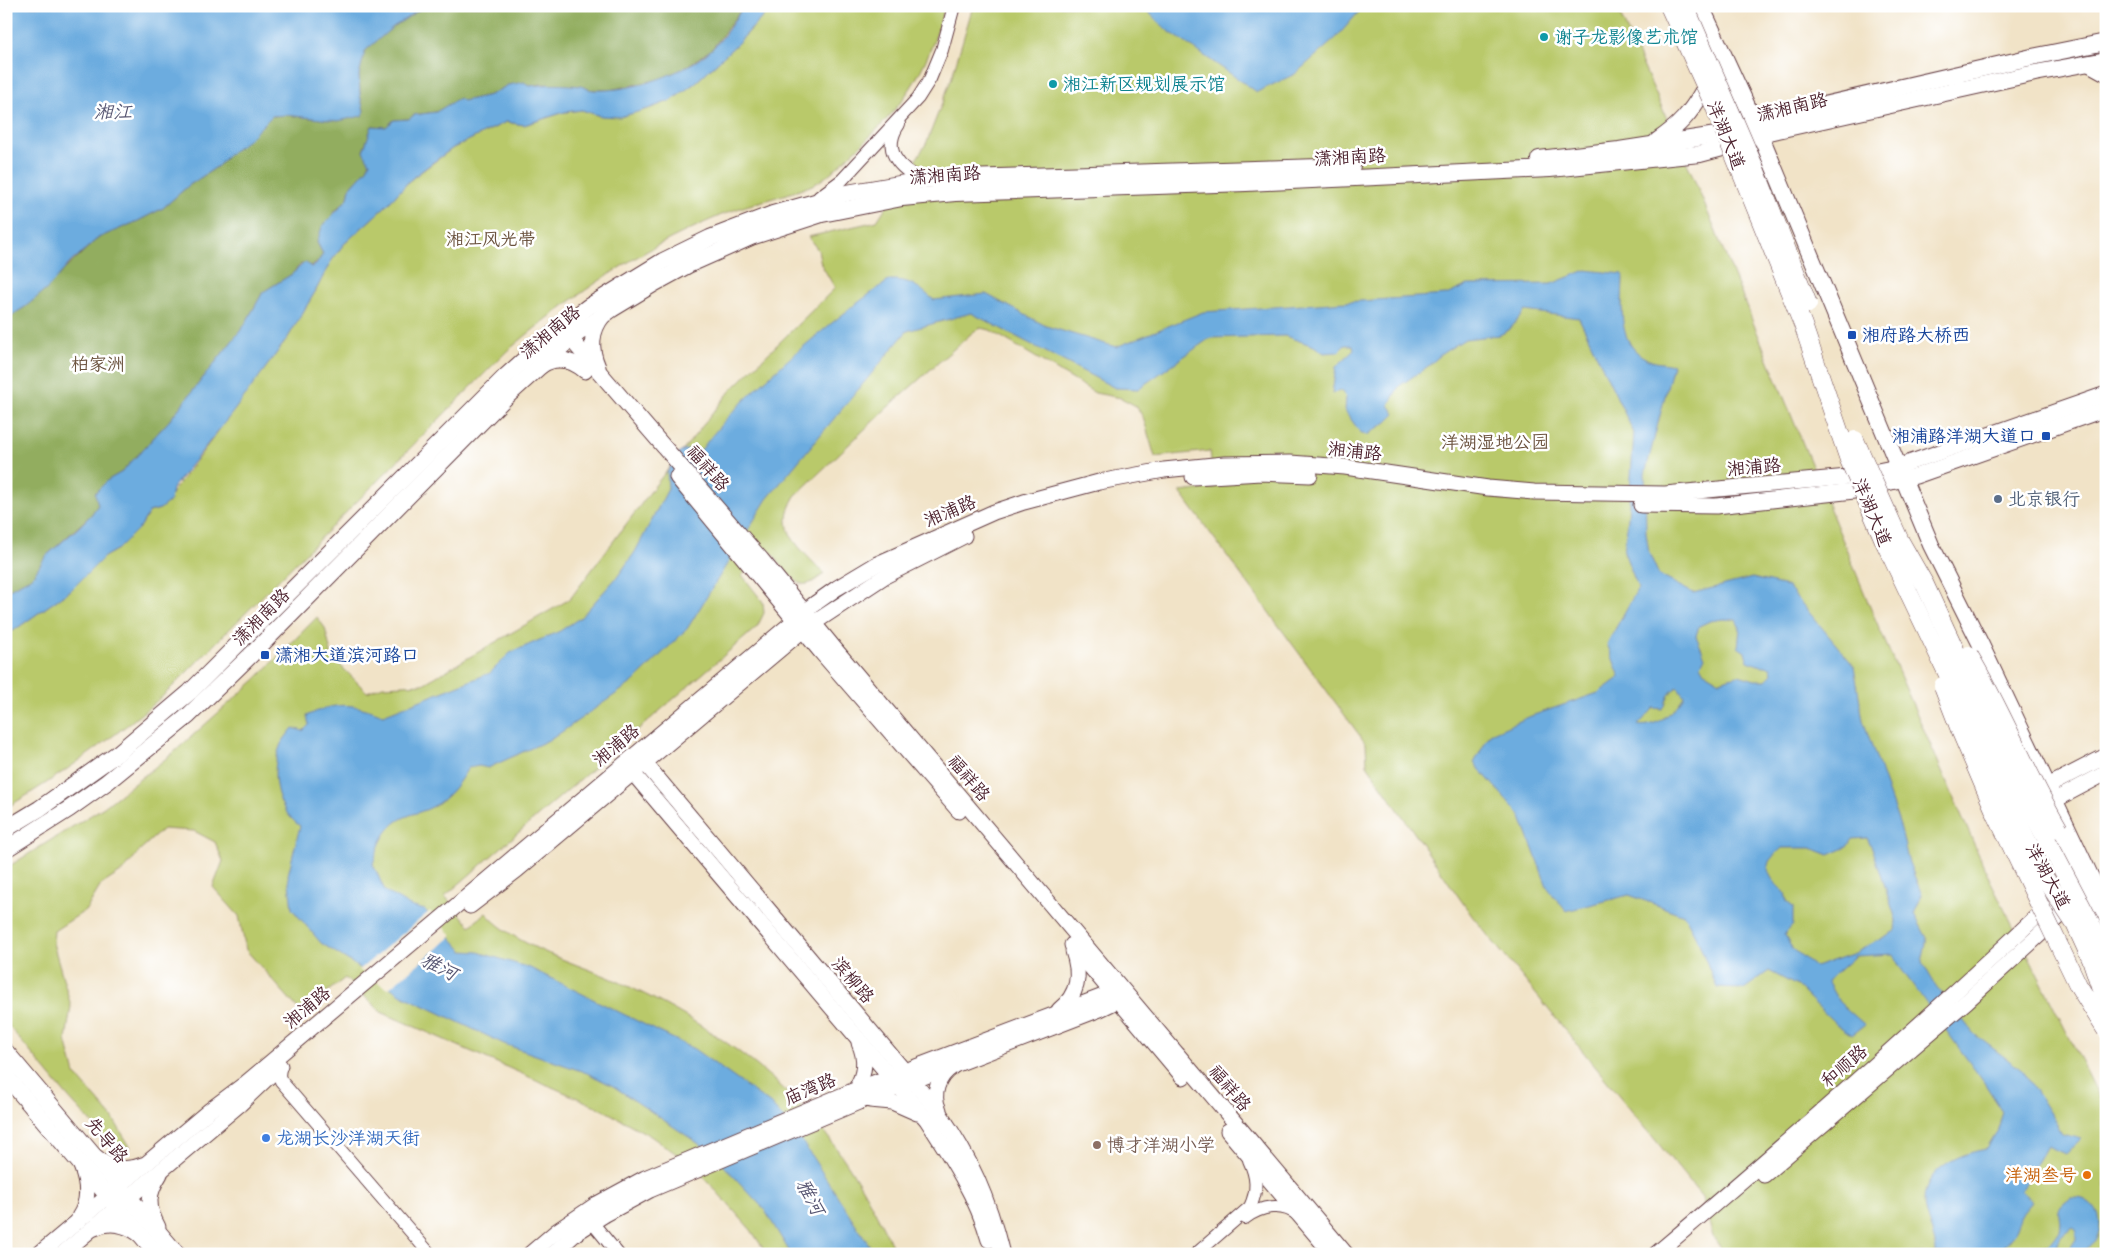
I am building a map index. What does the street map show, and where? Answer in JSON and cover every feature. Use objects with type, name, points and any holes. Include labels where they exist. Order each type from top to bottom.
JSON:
[{"type":"highway","name":"洋湖大道","points":[[1669,6],[1713,103],[1803,325],[1849,460],[1905,585],[2045,878],[2075,924],[2091,959],[2106,1004]]},
{"type":"highway","name":"洋湖大道","points":[[1685,6],[1754,166],[1812,315],[1860,454],[1900,541],[1925,585],[2015,779],[2093,928],[2106,960]]},
{"type":"highway","points":[[1905,585],[1927,636],[1960,730],[1996,814],[2078,985],[2106,1030]]},
{"type":"highway","points":[[1925,585],[1945,614],[1976,667],[2043,802],[2059,829],[2083,883],[2106,923]]},
{"type":"main road","points":[[1663,6],[1727,140],[1851,484],[1992,782],[2106,999]]},
{"type":"main road","name":"洋湖大道","points":[[1701,6],[1757,128],[1931,545],[2106,908]]},
{"type":"main road","name":"潇湘南路","points":[[6,849],[107,782],[188,716],[254,652],[506,397],[538,368],[562,336],[688,265],[751,237],[822,214],[902,198],[954,193],[1246,183],[1550,169],[1700,154],[1727,140],[1757,128],[2032,57],[2106,42]]},
{"type":"main road","name":"潇湘南路","points":[[1757,128],[2106,60]]},
{"type":"main road","points":[[1653,144],[1675,130],[1703,91]]},
{"type":"main road","name":"潇湘南路","points":[[6,829],[39,809],[118,753],[190,692],[498,384],[562,336],[598,300],[686,250],[773,214],[847,193],[923,180],[1536,159],[1653,144],[1727,140]]},
{"type":"main road","points":[[607,381],[594,359],[592,339],[597,323],[608,311]]},
{"type":"main road","name":"福祥路","points":[[562,336],[586,372],[666,456]]},
{"type":"main road","name":"福祥路","points":[[562,336],[607,381],[666,456],[758,564],[1071,944],[1119,994],[1141,1028],[1332,1254]]},
{"type":"main road","points":[[538,368],[546,362],[563,360],[578,365],[586,372]]},
{"type":"main road","name":"湘浦路","points":[[1900,473],[2106,394]]},
{"type":"main road","name":"湘浦路","points":[[804,621],[839,605],[916,559],[995,522],[1107,490],[1176,479],[1261,473],[1323,475],[1500,499],[1659,499],[1716,506],[1851,484],[1900,473],[2106,409]]},
{"type":"main road","name":"湘浦路","points":[[119,1196],[150,1160],[355,997],[804,621],[837,588],[905,550],[994,512],[1024,502],[1099,482],[1164,470],[1224,464],[1290,463],[1345,467],[1488,488],[1623,500]]},
{"type":"main road","points":[[774,584],[796,596],[805,597],[825,593],[837,588]]},
{"type":"main road","points":[[774,584],[779,614],[771,648],[803,645],[829,652],[826,632],[827,625],[833,611],[839,605]]},
{"type":"main road","name":"湘浦路","points":[[460,908],[517,870],[603,798],[635,763],[678,735],[771,648]]},
{"type":"main road","name":"福祥路","points":[[829,652],[1119,994],[1346,1254]]},
{"type":"main road","points":[[603,798],[612,792],[628,789],[662,795],[662,764],[668,747],[678,735]]},
{"type":"main road","points":[[2051,793],[2106,756]]},
{"type":"main road","name":"滨柳路","points":[[635,763],[857,1037],[894,1081],[935,1120],[973,1166],[986,1199],[1002,1254]]},
{"type":"main road","points":[[2051,793],[2106,773]]},
{"type":"main road","name":"滨柳路","points":[[662,795],[909,1076],[935,1120],[952,1160],[976,1205],[993,1254]]},
{"type":"main road","name":"和顺路","points":[[1671,1254],[1962,996],[2057,908]]},
{"type":"main road","points":[[1046,1018],[1064,1006],[1077,986],[1079,974],[1071,944]]},
{"type":"main road","name":"庙湾路","points":[[530,1254],[557,1231],[858,1096],[948,1061],[1046,1018],[1119,994]]},
{"type":"main road","name":"庙湾路","points":[[948,1061],[1078,1018],[1119,994]]},
{"type":"main road","name":"湘浦路","points":[[39,1254],[79,1230],[119,1196],[167,1166],[264,1082],[355,997]]},
{"type":"main road","points":[[1078,1018],[1126,1017],[1141,1028]]},
{"type":"main road","points":[[857,1037],[862,1048],[865,1070],[858,1096],[892,1102],[935,1120],[937,1089],[948,1061],[914,1061],[904,1058],[893,1052],[879,1040]]},
{"type":"main road","name":"和顺路","points":[[1656,1254],[1912,1040]]},
{"type":"main road","name":"先导路","points":[[6,1052],[92,1153],[143,1236],[157,1254]]},
{"type":"main road","name":"先导路","points":[[6,1076],[74,1156],[164,1237],[177,1254]]},
{"type":"main road","points":[[92,1153],[108,1165],[118,1168],[130,1169],[150,1160]]},
{"type":"main road","points":[[74,1156],[82,1167],[88,1191],[79,1230],[110,1224],[126,1227],[143,1236]]},
{"type":"main road","points":[[164,1237],[151,1213],[149,1201],[155,1181],[167,1166]]},
{"type":"main road","name":"庙湾路","points":[[553,1254],[591,1215]]},
{"type":"main road","name":"湘浦路","points":[[62,1254],[79,1230]]},
{"type":"street","points":[[807,204],[831,190],[842,180],[918,98],[930,79],[942,50],[954,6]]},
{"type":"street","points":[[923,180],[909,173],[898,164],[892,148],[893,137],[896,129],[917,104],[932,81],[942,57],[958,6]]},
{"type":"street","points":[[2086,64],[2106,75]]},
{"type":"street","points":[[280,1067],[279,1076],[281,1081],[430,1254]]},
{"type":"street","points":[[264,1082],[275,1084],[280,1088],[423,1254]]},
{"type":"street","points":[[1196,1254],[1250,1207],[1254,1199],[1256,1181],[1245,1152]]},
{"type":"street","points":[[1203,1254],[1251,1214],[1260,1209],[1279,1207],[1287,1209],[1303,1219]]},
{"type":"street","points":[[591,1215],[612,1254]]},
{"type":"street","points":[[591,1215],[618,1254]]},
{"type":"green space","name":"柏家洲","points":[[425,6],[744,6],[712,49],[681,70],[661,79],[610,90],[592,90],[579,86],[542,84],[530,86],[508,85],[490,95],[463,101],[459,99],[436,112],[414,115],[409,119],[394,120],[386,127],[372,126],[363,151],[370,162],[367,169],[350,188],[348,198],[334,212],[317,242],[323,254],[318,261],[314,265],[309,266],[301,264],[292,274],[263,292],[244,326],[169,421],[122,472],[108,480],[98,505],[91,515],[46,556],[32,577],[6,591],[6,319],[25,307],[98,238],[163,208],[188,186],[218,166],[272,116],[286,115],[312,118],[364,111],[360,95],[359,75],[364,51],[393,27]]},
{"type":"green space","name":"湘江风光带","points":[[773,6],[945,6],[929,52],[910,89],[884,122],[831,173],[810,186],[737,209],[672,238],[628,262],[545,320],[506,352],[163,696],[87,755],[6,808],[6,633],[13,631],[71,590],[104,557],[118,549],[141,526],[149,512],[160,509],[287,339],[330,263],[343,245],[388,204],[410,180],[453,148],[506,122],[524,125],[565,112],[582,110],[600,116],[648,109],[672,100],[695,83],[738,43]]},
{"type":"green space","name":"洋湖湿地公园","points":[[973,6],[1616,6],[1692,174],[1873,614],[1989,878],[2106,1110],[2106,1254],[1725,1254],[1713,1237],[1702,1197],[1472,916],[1367,765],[1366,744],[1180,492],[1214,488],[1210,451],[1155,457],[1143,417],[1136,406],[1121,398],[1095,393],[990,330],[980,328],[973,332],[887,408],[795,496],[789,509],[788,529],[799,547],[824,574],[807,584],[802,584],[786,572],[769,550],[742,575],[763,602],[764,613],[757,627],[445,896],[470,926],[486,913],[514,936],[530,945],[619,982],[692,1020],[716,1035],[760,1068],[800,1105],[829,1139],[866,1195],[896,1254],[767,1254],[751,1230],[694,1166],[649,1135],[600,1108],[381,1012],[345,978],[301,1012],[246,950],[239,916],[213,887],[223,861],[215,842],[194,831],[163,829],[141,849],[124,870],[101,885],[86,910],[54,931],[53,943],[71,1006],[66,1040],[75,1074],[112,1117],[131,1148],[109,1142],[68,1097],[6,1023],[6,868],[104,807],[173,753],[255,680],[317,617],[325,628],[332,657],[367,692],[383,686],[423,684],[570,599],[657,483],[731,390],[835,288],[821,264],[818,250],[808,237],[877,221],[926,144],[951,80]]},
{"type":"water","name":"湘江","points":[[6,6],[425,6],[393,27],[365,51],[359,75],[360,95],[364,111],[362,116],[338,121],[286,115],[272,116],[218,166],[188,186],[163,208],[98,238],[70,263],[47,289],[25,307],[6,319]]},
{"type":"water","points":[[744,6],[773,6],[738,43],[695,83],[672,100],[620,117],[600,116],[582,110],[565,112],[524,125],[506,122],[453,148],[410,180],[388,204],[343,245],[330,263],[287,339],[233,412],[172,489],[170,501],[160,509],[149,512],[141,526],[118,549],[104,557],[71,590],[13,631],[6,633],[6,591],[32,577],[46,556],[91,515],[98,505],[95,493],[108,480],[122,472],[169,421],[244,326],[263,292],[292,274],[305,262],[311,267],[316,265],[323,254],[317,242],[322,227],[348,198],[350,188],[370,163],[363,151],[372,126],[386,127],[394,120],[409,119],[414,115],[436,112],[459,98],[463,101],[490,95],[508,85],[524,82],[530,86],[568,85],[592,90],[608,90],[656,80],[687,66],[712,49]]},
{"type":"water","points":[[1142,6],[1364,6],[1336,38],[1295,74],[1257,92],[1167,30]]},
{"type":"water","name":"雅河","points":[[1586,270],[1623,274],[1623,322],[1625,333],[1630,343],[1637,352],[1647,359],[1673,365],[1645,474],[1646,532],[1649,553],[1659,575],[1693,593],[1752,578],[1787,586],[1854,666],[1863,720],[1901,829],[1908,860],[1922,895],[1914,914],[1927,938],[1922,962],[1936,986],[1974,1034],[2023,1071],[2063,1134],[2081,1139],[2065,1154],[2047,1146],[2021,1190],[2032,1202],[2021,1215],[2014,1233],[1997,1254],[1936,1254],[1935,1241],[1926,1214],[1924,1201],[1930,1180],[1945,1164],[1966,1154],[1987,1149],[1997,1132],[2003,1112],[1983,1081],[1899,966],[1894,954],[1855,956],[1827,981],[1839,1002],[1865,1025],[1852,1035],[1836,1024],[1797,986],[1769,971],[1744,989],[1717,988],[1698,941],[1684,915],[1629,895],[1566,911],[1548,889],[1520,815],[1474,763],[1490,734],[1531,716],[1598,693],[1620,677],[1607,644],[1638,588],[1624,552],[1634,433],[1579,318],[1525,311],[1510,329],[1500,335],[1465,339],[1399,386],[1389,405],[1395,414],[1387,422],[1367,435],[1360,432],[1345,411],[1346,397],[1341,391],[1332,393],[1336,367],[1354,350],[1353,345],[1345,345],[1338,352],[1324,353],[1314,346],[1285,336],[1210,338],[1138,389],[1115,388],[971,313],[907,331],[767,499],[687,629],[633,682],[553,738],[488,768],[479,766],[468,768],[454,789],[440,802],[405,817],[392,825],[380,843],[373,864],[385,891],[410,906],[425,910],[463,951],[478,952],[530,968],[694,1049],[771,1104],[798,1135],[875,1254],[791,1254],[764,1209],[711,1152],[613,1086],[587,1073],[504,1044],[402,995],[321,943],[292,909],[288,875],[300,826],[285,810],[280,800],[275,778],[275,766],[281,744],[293,728],[303,731],[309,725],[307,716],[336,706],[353,706],[383,715],[490,673],[510,653],[560,631],[581,617],[618,576],[635,552],[668,489],[667,472],[678,454],[684,450],[701,450],[732,413],[791,357],[852,307],[890,280],[909,283],[934,300],[986,294],[1046,326],[1116,347],[1203,312],[1446,295],[1468,285],[1551,284]],"holes":[[[1736,620],[1740,628],[1738,647],[1745,652],[1748,661],[1771,667],[1772,674],[1766,680],[1755,680],[1739,675],[1720,681],[1705,672],[1701,665],[1705,657],[1696,636],[1699,626],[1710,621]],[[1678,687],[1684,696],[1676,707],[1665,717],[1652,724],[1638,725],[1654,708],[1662,709],[1673,690]],[[1867,838],[1873,850],[1896,920],[1895,931],[1855,953],[1815,967],[1792,948],[1784,935],[1793,925],[1793,907],[1787,902],[1785,892],[1769,873],[1768,864],[1771,858],[1782,848],[1811,848],[1829,855],[1847,847],[1852,839]]]},
{"type":"water","points":[[2071,1198],[2083,1199],[2092,1205],[2098,1213],[2099,1231],[2095,1240],[2081,1252],[2070,1254],[2069,1250],[2076,1239],[2076,1230],[2072,1227],[2061,1236],[2053,1254],[2030,1254],[2041,1246],[2049,1245],[2056,1237],[2060,1225],[2059,1210]]},
{"type":"pier","points":[[430,911],[452,936],[388,989],[359,970]]},
{"type":"place","name":"谢子龙影像艺术馆","points":[[1544,37]]},
{"type":"place","name":"湘江新区规划展示馆","points":[[1053,84]]},
{"type":"place","name":"湘府路大桥西","points":[[1852,335]]},
{"type":"place","name":"湘浦路洋湖大道口","points":[[2046,436]]},
{"type":"place","name":"北京银行","points":[[1998,499]]},
{"type":"place","name":"潇湘大道滨河路口","points":[[265,655]]},
{"type":"place","name":"龙湖长沙洋湖天街","points":[[266,1138]]},
{"type":"place","name":"博才洋湖小学","points":[[1097,1145]]},
{"type":"place","name":"洋湖叁号","points":[[2087,1175]]}]
